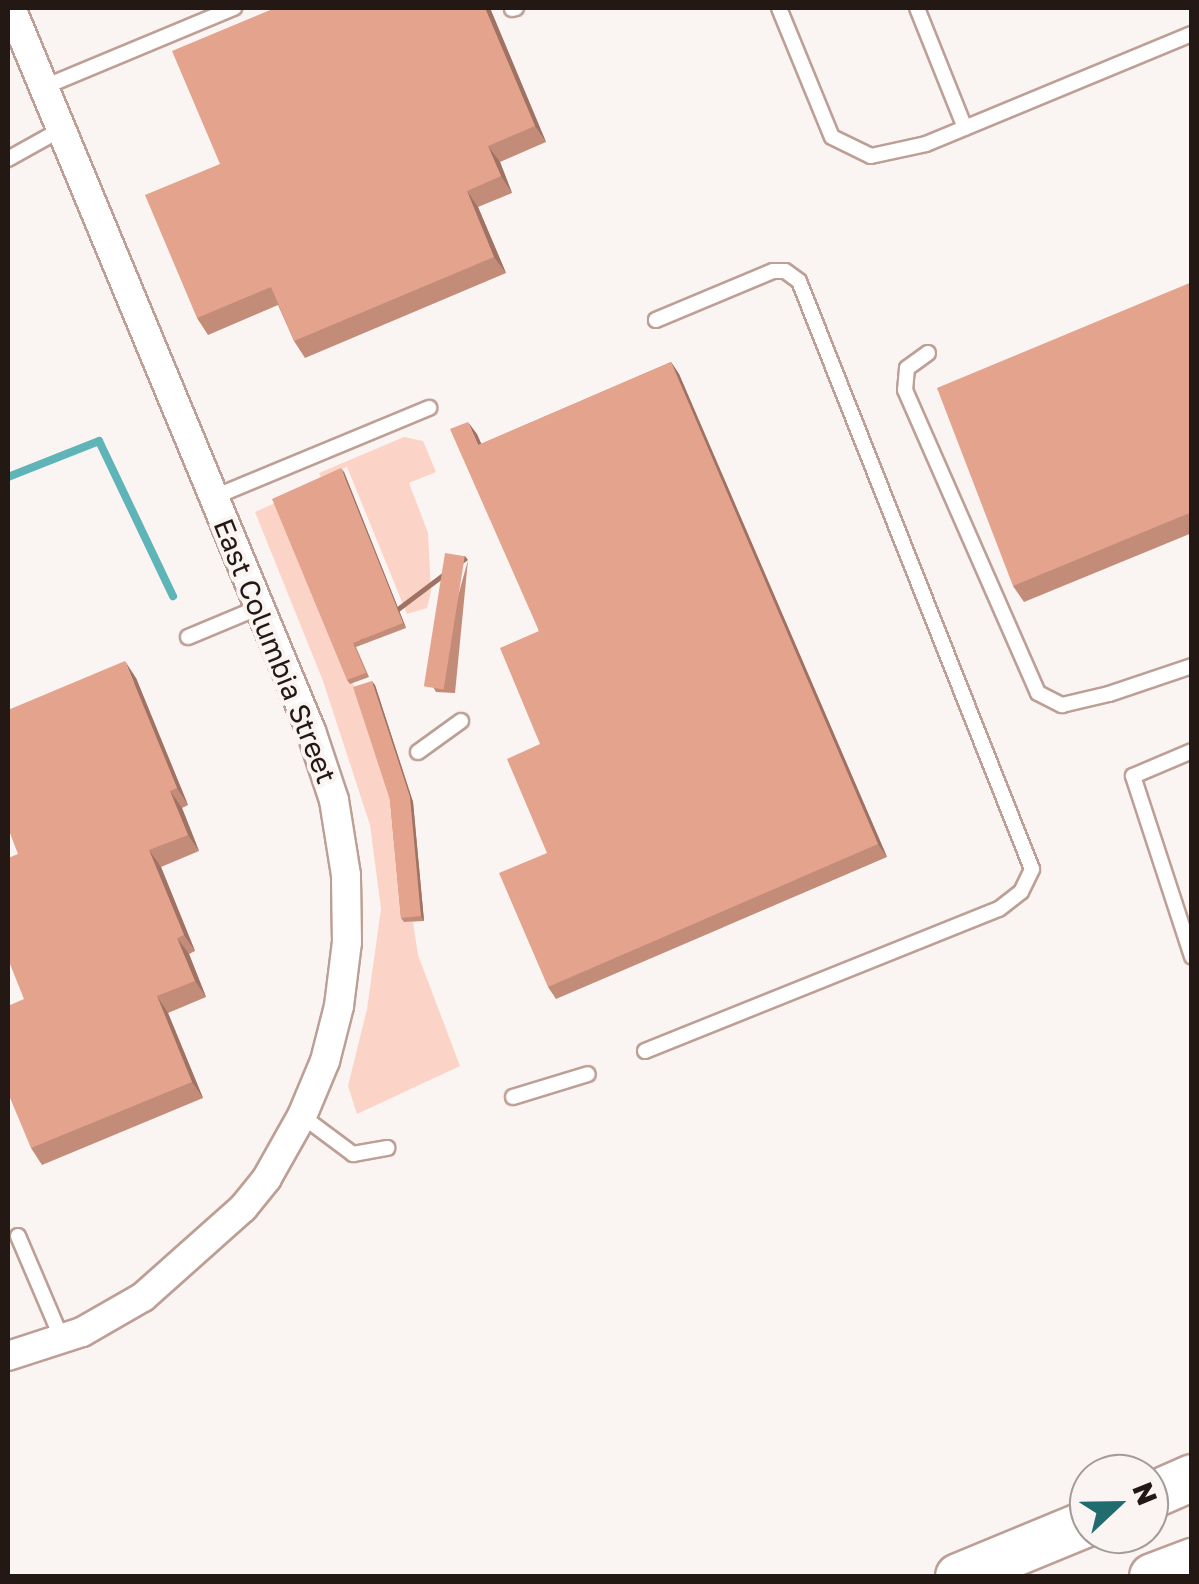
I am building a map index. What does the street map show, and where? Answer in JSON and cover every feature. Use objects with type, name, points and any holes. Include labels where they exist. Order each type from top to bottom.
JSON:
[{"type":"main road","points":[[958,1576],[1069,1530]]},
{"type":"main road","points":[[1152,1576],[1192,1561]]},
{"type":"street","name":"East Columbia Street","points":[[8,1356],[62,1339],[143,1297],[217,1234],[267,1178],[302,1116],[325,1060],[339,1006],[346,942],[346,876],[334,800],[311,730],[11,8]]},
{"type":"lane","points":[[44,87],[234,8]]},
{"type":"lane","points":[[779,8],[832,137],[871,156],[926,144],[1192,34]]},
{"type":"lane","points":[[917,8],[965,128]]},
{"type":"lane","points":[[8,158],[62,129]]},
{"type":"lane","points":[[645,1051],[998,910],[1021,892],[1032,869],[799,281],[785,270],[772,272],[656,320]]},
{"type":"lane","points":[[928,353],[907,368],[906,390],[1038,692],[1062,705],[1110,694],[1192,666]]},
{"type":"lane","points":[[214,497],[429,408]]},
{"type":"lane","points":[[188,638],[260,607]]},
{"type":"lane","points":[[418,752],[460,721]]},
{"type":"lane","points":[[1192,751],[1132,776],[1192,957]]},
{"type":"lane","points":[[513,1097],[588,1074]]},
{"type":"lane","points":[[302,1116],[353,1154],[387,1148]]},
{"type":"lane","points":[[18,1236],[62,1339]]},
{"type":"shaded area","points":[[404,437],[423,441],[436,472],[409,483],[428,533],[431,591],[427,608],[407,614],[347,467],[321,477],[319,473]]},
{"type":"shaded area","points":[[275,503],[356,691],[394,809],[404,922],[413,922],[418,955],[460,1066],[357,1114],[348,1086],[367,1009],[381,909],[370,825],[323,681],[255,512]]},
{"type":"building","points":[[275,8],[485,8],[535,126],[488,146],[501,176],[467,191],[494,257],[294,341],[271,287],[197,318],[145,195],[220,164],[172,51]]},
{"type":"building","points":[[1192,282],[1192,512],[1013,586],[937,388]]},
{"type":"building","points":[[671,362],[878,844],[548,987],[499,873],[547,853],[507,759],[540,744],[500,648],[539,631],[450,429],[468,422],[478,445]]},
{"type":"building","points":[[341,468],[403,623],[353,643],[366,673],[347,680],[272,499]]},
{"type":"building","points":[[445,553],[465,556],[444,689],[424,686]]},
{"type":"building","points":[[125,661],[177,788],[170,791],[188,835],[149,850],[184,935],[177,938],[195,981],[157,996],[192,1082],[31,1148],[8,1093],[8,1006],[24,999],[8,959],[8,858],[18,854],[8,828],[8,710]]},
{"type":"building","points":[[372,681],[410,797],[421,916],[401,918],[390,800],[353,687]]},
{"type":"waterway","points":[[8,477],[99,441],[173,596]]}]
